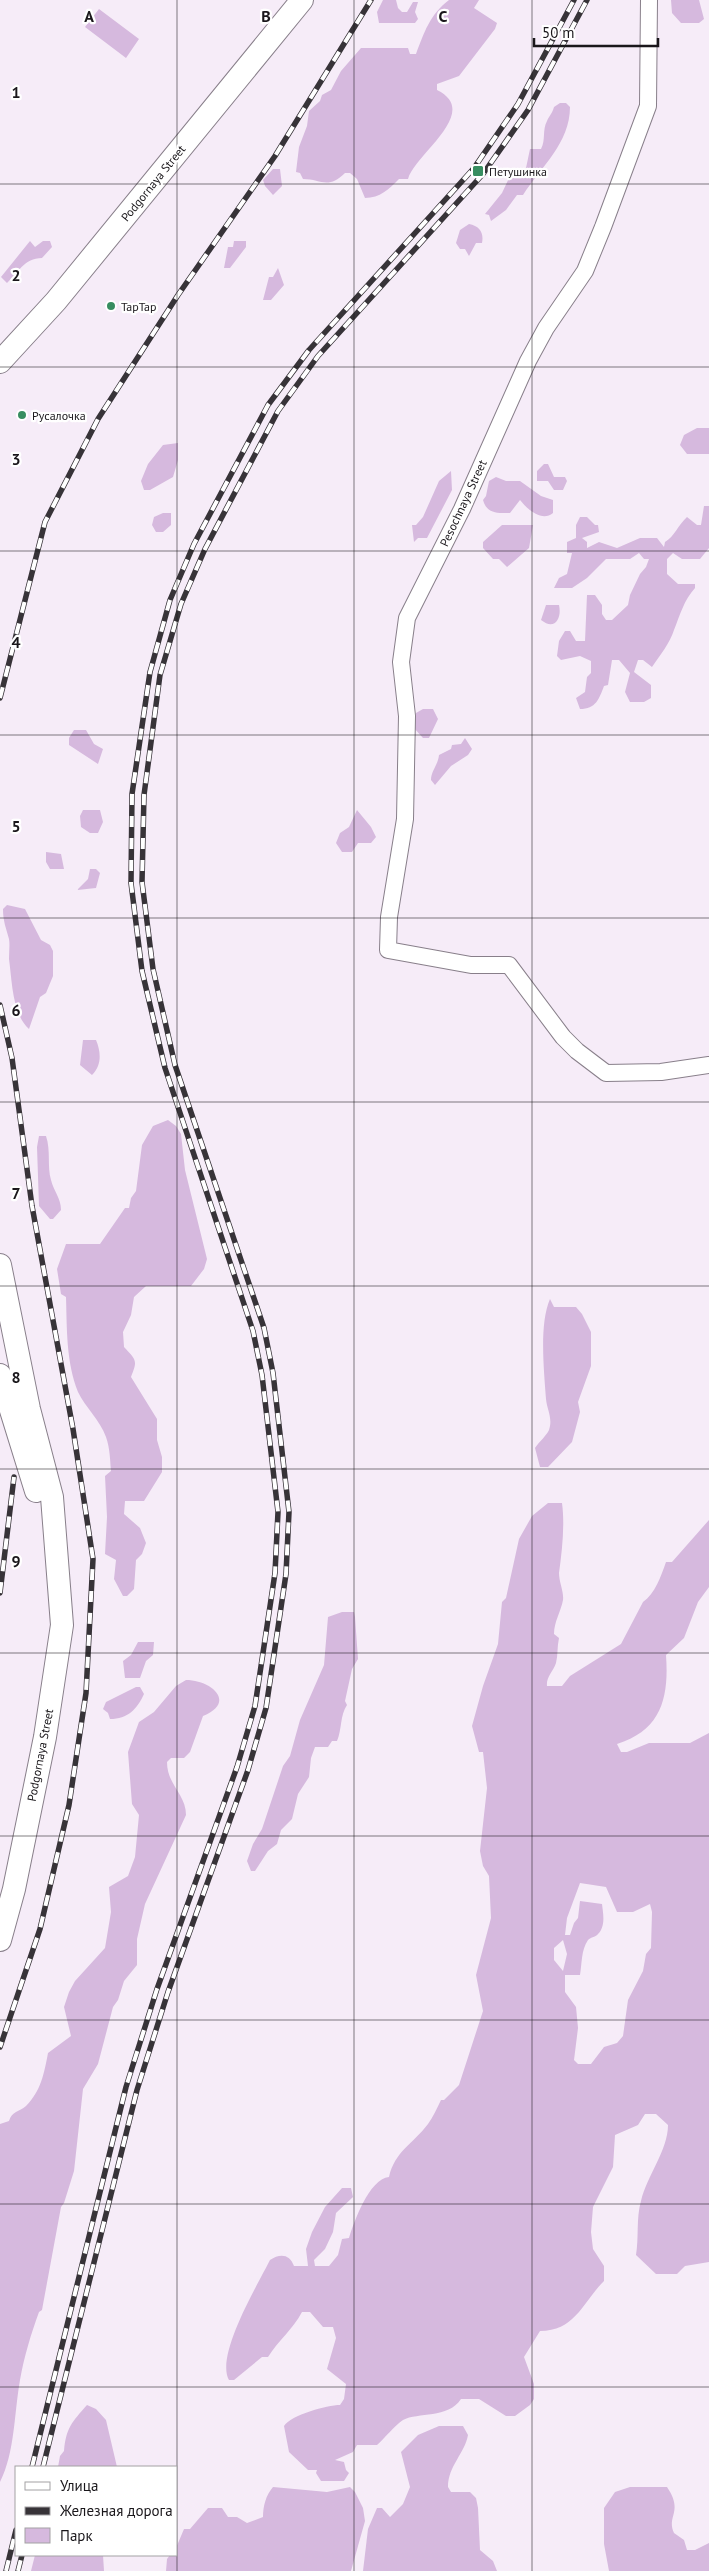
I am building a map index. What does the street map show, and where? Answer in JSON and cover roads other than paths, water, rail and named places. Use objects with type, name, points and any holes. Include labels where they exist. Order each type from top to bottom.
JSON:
[{"type":"main road","name":"Podgornaya Street","points":[[0,362],[56,302],[302,0]]},
{"type":"main road","name":"Podgornaya Street","points":[[0,1265],[29,1408],[52,1497],[62,1625],[45,1737],[14,1889],[0,1940]]},
{"type":"main road","name":"Podgornaya Street","points":[[0,1375],[59,1568]]},
{"type":"street","name":"Pesochnaya Street","points":[[649,0],[648,106],[603,227],[585,271],[546,328],[528,361],[462,509],[407,618],[401,662],[406,716],[405,818],[389,917],[388,950],[471,966],[509,966],[563,1037],[577,1051],[606,1073],[661,1072],[709,1065]]},
{"type":"railway","points":[[0,698],[45,522],[98,419],[178,295],[275,156],[371,0]]},
{"type":"railway","points":[[32,2466],[126,2087],[157,1989],[237,1767],[255,1706],[275,1573],[278,1512],[262,1375],[253,1331],[165,1068],[142,971],[131,883],[132,794],[150,672],[170,600],[194,544],[268,405],[309,350],[474,168],[518,104],[574,0]]},
{"type":"railway","points":[[43,2466],[137,2090],[168,1992],[248,1770],[266,1708],[286,1574],[289,1512],[273,1373],[264,1328],[175,1065],[153,969],[142,882],[144,795],[160,675],[181,604],[205,549],[278,411],[318,356],[483,174],[528,110],[587,0]]},
{"type":"railway","points":[[0,1005],[12,1058],[32,1206],[73,1429],[93,1559],[86,1693],[69,1805],[40,1929],[0,2047]]},
{"type":"railway","points":[[0,1593],[14,1477]]},
{"type":"railway","points":[[6,2571],[15,2534]]},
{"type":"railway","points":[[18,2571],[22,2556]]},
{"type":"place","name":"Петушинка","points":[[478,171]]},
{"type":"place","name":"ТарТар","points":[[111,306]]},
{"type":"place","name":"Русалочка","points":[[22,415]]}]
